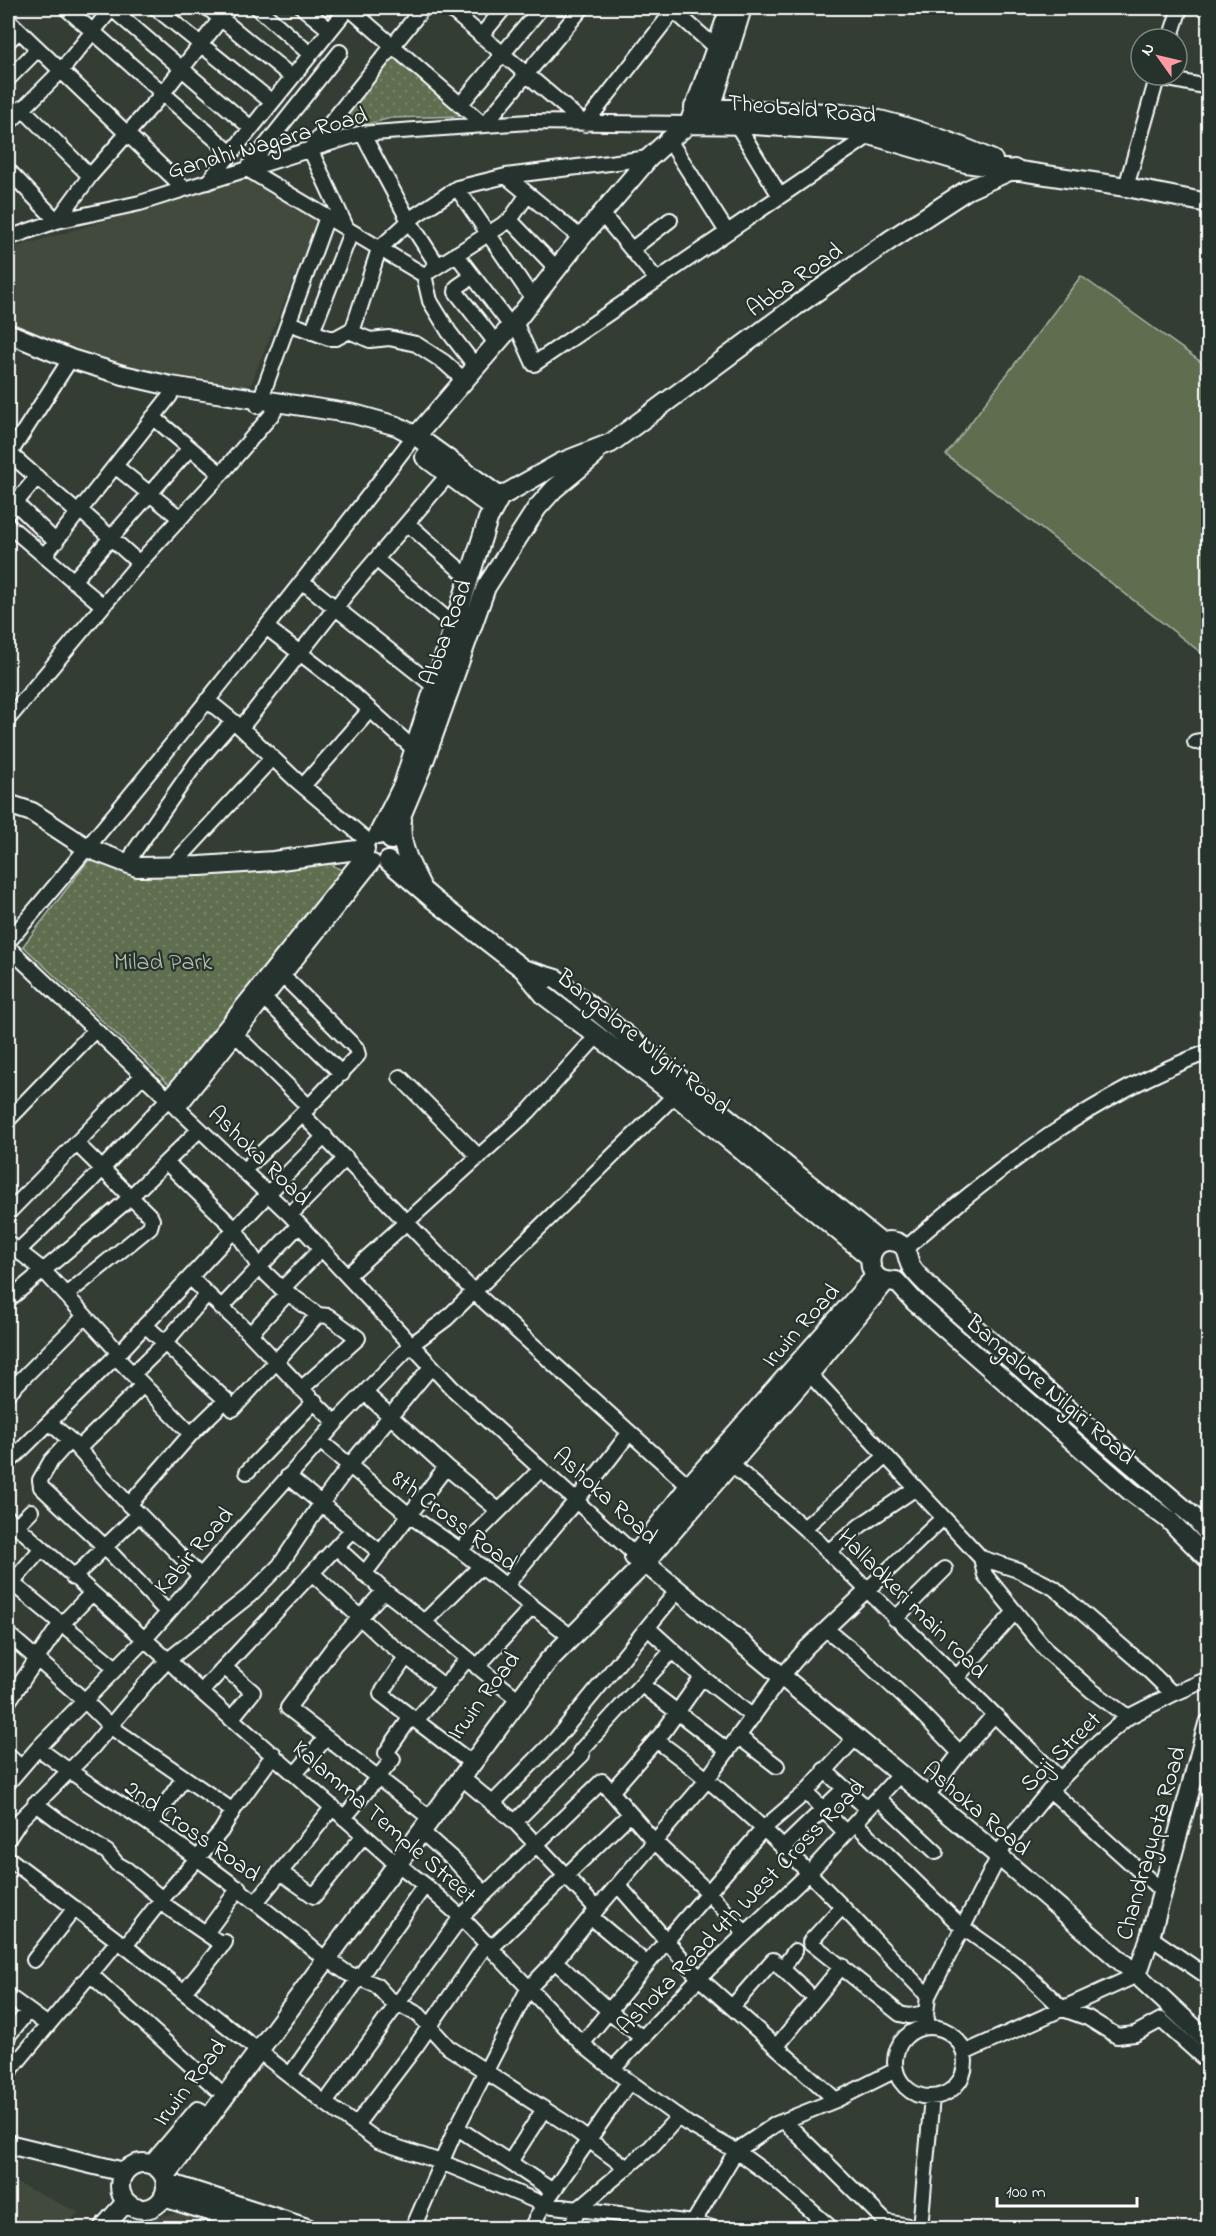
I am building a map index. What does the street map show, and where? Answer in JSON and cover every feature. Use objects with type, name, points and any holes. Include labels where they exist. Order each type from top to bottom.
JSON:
[{"type":"main road","points":[[700,116],[716,48],[730,8]]},
{"type":"main road","points":[[412,440],[513,324],[581,238],[650,158],[700,116],[742,8]]},
{"type":"main road","name":"Theobald Road","points":[[700,116],[796,111],[850,114],[873,118],[946,141],[1014,169]]},
{"type":"main road","name":"Theobald Road","points":[[700,116],[737,125],[848,131],[870,135],[966,163],[1126,187],[1209,203]]},
{"type":"main road","name":"Abba Road","points":[[375,849],[406,803],[423,764],[486,587],[545,498],[611,443],[796,306],[890,240],[967,190],[1014,169]]},
{"type":"main road","points":[[8,333],[71,358],[123,375],[264,406]]},
{"type":"main road","points":[[8,344],[115,385],[170,396],[354,414],[397,426],[448,475],[496,503]]},
{"type":"main road","points":[[412,440],[496,503]]},
{"type":"main road","name":"Abba Road","points":[[496,503],[560,463],[611,443]]},
{"type":"main road","points":[[8,804],[32,812],[87,848],[137,867],[273,861],[375,849],[400,791],[479,547],[496,503]]},
{"type":"main road","points":[[479,547],[486,587]]},
{"type":"main road","points":[[406,803],[402,821],[402,838],[406,856],[424,892]]},
{"type":"main road","name":"Bangalore Nilgiri Road","points":[[375,849],[424,892],[523,969],[544,996],[875,1250]]},
{"type":"main road","points":[[523,969],[556,979],[583,999],[875,1250]]},
{"type":"main road","name":"Bangalore Nilgiri Road","points":[[908,1256],[899,1243],[890,1241],[875,1250],[870,1267],[915,1302],[1130,1491],[1168,1519],[1209,1559]]},
{"type":"main road","points":[[908,1256],[943,1299],[1196,1519],[1209,1533]]},
{"type":"main road","name":"Irwin Road","points":[[162,2180],[184,2129],[216,2088],[254,2046],[548,1661],[595,1612],[640,1559],[689,1486],[804,1368],[886,1279]]},
{"type":"main road","name":"Irwin Road","points":[[423,1823],[465,1758],[542,1656],[640,1559],[730,1463],[804,1368]]},
{"type":"main road","name":"Ashoka Road","points":[[640,1559],[1000,1857],[1209,2040]]},
{"type":"main road","name":"Chandragupta Road","points":[[1137,1975],[1209,1724]]},
{"type":"main road","points":[[103,2229],[131,2205],[152,2207],[162,2180],[254,2046]]},
{"type":"main road","points":[[8,2144],[124,2172]]},
{"type":"main road","points":[[131,2205],[120,2191],[121,2178],[128,2167],[140,2162],[162,2180],[263,2229]]},
{"type":"main road","points":[[162,2180],[307,2229]]},
{"type":"main road","points":[[119,2229],[131,2205]]},
{"type":"street","points":[[66,8],[231,153]]},
{"type":"street","points":[[8,124],[60,72],[112,8],[252,128]]},
{"type":"street","points":[[156,8],[272,102]]},
{"type":"street","points":[[208,8],[225,13],[292,77]]},
{"type":"street","points":[[258,8],[310,54]]},
{"type":"street","points":[[303,8],[330,30]]},
{"type":"street","points":[[208,182],[348,8],[484,125],[582,8]]},
{"type":"street","points":[[312,332],[349,231],[310,149],[423,8]]},
{"type":"street","points":[[481,36],[504,8]]},
{"type":"street","points":[[460,105],[541,8]]},
{"type":"street","points":[[1174,27],[1180,8]]},
{"type":"street","points":[[455,9],[502,55],[585,124],[672,9],[716,48]]},
{"type":"street","points":[[8,170],[57,221],[90,176],[163,93],[225,13]]},
{"type":"street","points":[[8,20],[185,189]]},
{"type":"street","points":[[8,41],[19,31]]},
{"type":"street","points":[[8,79],[38,50]]},
{"type":"street","points":[[340,52],[248,169],[424,275],[430,301],[470,374]]},
{"type":"street","points":[[1189,83],[1209,87]]},
{"type":"street","points":[[1126,187],[1155,87]]},
{"type":"street","points":[[22,108],[90,176]]},
{"type":"street","name":"Gandhi Nagara Road","points":[[8,238],[57,221],[140,203],[362,133],[529,122],[585,124],[700,116]]},
{"type":"street","points":[[737,125],[780,196]]},
{"type":"street","points":[[362,133],[409,221],[438,266]]},
{"type":"street","points":[[456,254],[513,324],[534,364],[870,135]]},
{"type":"street","points":[[669,140],[727,232]]},
{"type":"street","points":[[352,332],[379,249],[409,221],[457,188],[506,176],[650,158]]},
{"type":"street","points":[[506,176],[581,238]]},
{"type":"street","points":[[457,188],[533,299]]},
{"type":"street","points":[[424,275],[510,220],[528,194]]},
{"type":"street","points":[[602,214],[657,280]]},
{"type":"street","points":[[8,719],[139,562],[221,474],[264,406],[288,323],[327,217]]},
{"type":"street","points":[[510,220],[557,269]]},
{"type":"street","points":[[632,249],[670,220]]},
{"type":"street","points":[[473,276],[457,287],[456,292],[496,343]]},
{"type":"street","points":[[288,323],[336,339],[346,332],[352,332],[370,340],[389,338],[416,344],[444,362],[470,374]]},
{"type":"street","points":[[66,366],[8,454],[139,562]]},
{"type":"street","points":[[44,556],[170,396]]},
{"type":"street","points":[[153,417],[221,474]]},
{"type":"street","points":[[8,942],[303,582],[412,440]]},
{"type":"street","points":[[73,580],[190,448]]},
{"type":"street","points":[[115,466],[180,519]]},
{"type":"street","points":[[129,864],[134,852],[197,762],[237,724],[300,653],[335,608],[448,475]]},
{"type":"street","points":[[37,477],[10,504],[56,542]]},
{"type":"street","points":[[407,523],[469,578]]},
{"type":"street","points":[[8,525],[102,605]]},
{"type":"street","points":[[376,559],[454,625]]},
{"type":"street","points":[[303,582],[434,686]]},
{"type":"street","points":[[266,627],[348,690],[414,749]]},
{"type":"street","points":[[172,1104],[375,849],[237,724],[207,700]]},
{"type":"street","points":[[303,786],[369,711]]},
{"type":"street","points":[[172,866],[272,758]]},
{"type":"street","name":"Ashoka Road","points":[[8,947],[294,1220],[431,1367],[640,1559]]},
{"type":"street","points":[[191,1434],[133,1374],[44,1271],[13,1247],[172,1104],[236,1035],[265,999],[279,971]]},
{"type":"street","points":[[243,1171],[342,1074],[358,1055],[356,1048],[279,971]]},
{"type":"street","points":[[265,999],[342,1074]]},
{"type":"street","points":[[8,1120],[95,1030]]},
{"type":"street","points":[[236,1035],[407,1224],[474,1292],[689,1486]]},
{"type":"street","points":[[347,1276],[529,1111],[596,1037]]},
{"type":"street","points":[[908,1256],[997,1173],[1101,1102],[1209,1052]]},
{"type":"street","points":[[8,1213],[142,1076]]},
{"type":"street","points":[[400,1077],[479,1157]]},
{"type":"street","name":"Kabir Road","points":[[8,1784],[38,1748],[143,1641],[288,1476],[411,1345],[446,1319],[675,1095]]},
{"type":"street","points":[[8,1300],[131,1196],[200,1130]]},
{"type":"street","points":[[8,1463],[117,1355],[267,1194],[326,1136]]},
{"type":"street","points":[[66,1295],[150,1227],[152,1220],[131,1196],[76,1143]]},
{"type":"street","points":[[221,1308],[259,1267],[294,1220],[346,1158]]},
{"type":"street","points":[[166,1162],[234,1229],[259,1267],[285,1291],[318,1315],[328,1316],[358,1338],[301,1389]]},
{"type":"street","points":[[250,1334],[321,1249]]},
{"type":"street","points":[[190,1277],[250,1334],[336,1423]]},
{"type":"street","points":[[133,1374],[165,1343],[207,1294]]},
{"type":"street","points":[[145,1325],[177,1352],[182,1361],[233,1409],[318,1315]]},
{"type":"street","points":[[8,1393],[85,1316]]},
{"type":"street","points":[[8,1839],[35,1803],[111,1727],[168,1660],[250,1595],[280,1565],[320,1504],[431,1367]]},
{"type":"street","points":[[804,1368],[981,1558],[1018,1570],[1054,1588],[1173,1694]]},
{"type":"street","points":[[143,1384],[74,1445],[51,1461],[40,1484],[168,1613]]},
{"type":"street","points":[[365,1393],[389,1417],[498,1510]]},
{"type":"street","points":[[73,1578],[104,1546],[191,1434],[226,1400]]},
{"type":"street","points":[[246,1472],[315,1401]]},
{"type":"street","points":[[49,1422],[200,1576]]},
{"type":"street","points":[[506,1586],[576,1502],[629,1433]]},
{"type":"street","name":"8th Cross Road","points":[[320,1441],[409,1515],[460,1550],[565,1632]]},
{"type":"street","points":[[804,1528],[886,1456]]},
{"type":"street","name":"Halladkeri main road","points":[[730,1463],[767,1498],[804,1528],[1060,1779]]},
{"type":"street","points":[[364,1574],[446,1467]]},
{"type":"street","points":[[460,1550],[541,1469]]},
{"type":"street","points":[[288,1476],[381,1552]]},
{"type":"street","points":[[828,1552],[861,1525],[916,1488]]},
{"type":"street","points":[[12,1522],[31,1511]]},
{"type":"street","points":[[413,2229],[456,2127],[528,1989],[555,1961],[708,1778],[782,1676],[806,1648],[943,1518]]},
{"type":"street","name":"Kalamma Temple Street","points":[[12,1522],[231,1719],[461,1917],[582,2044],[678,2117],[736,2151],[776,2180],[831,2229]]},
{"type":"street","points":[[201,1692],[352,1530]]},
{"type":"street","points":[[336,1547],[384,1591],[425,1621],[472,1663],[513,1695]]},
{"type":"street","points":[[41,1549],[10,1586],[63,1624],[116,1668]]},
{"type":"street","points":[[981,1558],[985,1575],[1047,1651],[1091,1690],[1128,1717]]},
{"type":"street","points":[[425,1621],[481,1566]]},
{"type":"street","points":[[895,1619],[945,1569]]},
{"type":"street","points":[[312,1573],[406,1657],[445,1686]]},
{"type":"street","points":[[492,1804],[556,1739],[678,1590]]},
{"type":"street","points":[[384,1591],[335,1645],[288,1708],[377,1777],[423,1823],[485,1894]]},
{"type":"street","points":[[8,1698],[63,1624],[91,1594]]},
{"type":"street","points":[[344,1818],[393,1759],[386,1753],[414,1719],[445,1686],[532,1607]]},
{"type":"street","points":[[956,1678],[1014,1613]]},
{"type":"street","points":[[648,1628],[702,1677],[753,1718]]},
{"type":"street","points":[[826,1629],[863,1659],[960,1753]]},
{"type":"street","points":[[8,1634],[84,1700],[111,1727],[183,1779],[233,1811]]},
{"type":"street","points":[[515,1822],[582,1755],[580,1752],[583,1748],[672,1651]]},
{"type":"street","points":[[406,1657],[381,1694],[465,1758]]},
{"type":"street","points":[[224,1667],[253,1692],[231,1719]]},
{"type":"street","points":[[611,1792],[678,1713],[702,1677]]},
{"type":"street","name":"Soji Street","points":[[927,2020],[928,1996],[1009,1838],[1060,1779],[1128,1717],[1209,1679]]},
{"type":"street","points":[[642,1685],[728,1751]]},
{"type":"street","points":[[926,1797],[960,1753],[994,1715]]},
{"type":"street","points":[[739,1737],[777,1766]]},
{"type":"street","points":[[295,1774],[326,1738]]},
{"type":"street","points":[[582,2044],[667,1940],[764,1828],[806,1791],[855,1738]]},
{"type":"street","points":[[656,1740],[708,1778],[764,1828],[928,1996]]},
{"type":"street","name":"2nd Cross Road","points":[[38,1748],[68,1772],[151,1825],[257,1901],[323,1956],[359,1978],[376,1985],[388,1998],[419,2016],[430,2025],[448,2047],[544,2109],[627,2168]]},
{"type":"street","points":[[8,2073],[90,1974],[161,1900],[221,1831],[274,1754]]},
{"type":"street","points":[[8,1755],[21,1768]]},
{"type":"street","points":[[824,1770],[868,1809]]},
{"type":"street","name":"Ashoka Road 4th West Cross Road","points":[[613,2069],[745,1932],[809,1874],[899,1774]]},
{"type":"street","points":[[461,1777],[515,1822],[537,1844],[566,1876],[594,1913],[647,1964]]},
{"type":"street","points":[[151,1825],[183,1779]]},
{"type":"street","points":[[325,2103],[461,1917],[602,1781],[654,1841],[708,1892],[745,1932]]},
{"type":"street","points":[[783,1848],[845,1788]]},
{"type":"street","points":[[1050,1790],[1162,1892]]},
{"type":"street","points":[[806,1791],[823,1809],[850,1828],[962,1927],[1020,1968],[1063,2009],[1088,2018],[1117,2036],[1135,2034],[1161,2020],[1209,2062]]},
{"type":"street","points":[[878,1798],[936,1852]]},
{"type":"street","points":[[35,1803],[107,1852],[117,1864],[126,1869],[161,1900],[224,1944],[184,1992]]},
{"type":"street","points":[[257,1901],[333,1807]]},
{"type":"street","points":[[356,2125],[489,1945],[566,1876],[630,1814]]},
{"type":"street","points":[[280,1872],[314,1896],[364,1835]]},
{"type":"street","points":[[8,1858],[121,1943],[325,2103],[378,2141],[441,2162],[544,2204],[712,2229]]},
{"type":"street","points":[[290,2075],[425,1885]]},
{"type":"street","points":[[618,1885],[699,1978],[836,2100]]},
{"type":"street","points":[[206,1933],[239,1888]]},
{"type":"street","points":[[842,1907],[810,1942],[900,2014],[927,2020],[951,2033],[959,2042],[965,2063],[958,2083],[942,2095],[932,2097],[913,2093],[905,2087],[896,2070],[895,2058],[898,2046],[906,2036],[927,2020]]},
{"type":"street","points":[[34,1960],[75,1908]]},
{"type":"street","points":[[1150,1936],[1209,1977]]},
{"type":"street","points":[[782,1969],[795,1952]]},
{"type":"street","points":[[732,2007],[772,1960],[806,1991]]},
{"type":"street","points":[[555,1961],[642,2038]]},
{"type":"street","points":[[777,2046],[842,1966]]},
{"type":"street","points":[[90,1974],[216,2088]]},
{"type":"street","points":[[964,2053],[1137,1975]]},
{"type":"street","points":[[8,1996],[48,2025]]},
{"type":"street","points":[[8,2036],[28,2011]]},
{"type":"street","points":[[692,2226],[736,2151],[784,2121],[836,2100],[896,2070]]},
{"type":"street","points":[[531,2229],[544,2204],[629,2082]]},
{"type":"street","points":[[784,2121],[886,2223],[920,2228],[932,2097]]},
{"type":"street","points":[[510,2162],[544,2109]]},
{"type":"street","points":[[572,2229],[578,2209],[651,2147],[678,2117]]},
{"type":"street","points":[[456,2127],[553,2191]]},
{"type":"shaded area","points":[[250,178],[318,219],[247,394],[118,370],[8,328],[8,264],[16,247]]},
{"type":"shaded area","points":[[8,2179],[78,2212],[65,2228],[8,2228]]},
{"type":"shaded area","points":[[186,2212],[231,2228],[119,2228],[124,2222]]},
{"type":"green space","points":[[393,55],[466,116],[391,118],[330,134]]},
{"type":"green space","points":[[1081,276],[1208,367],[1208,658],[946,455]]},
{"type":"green space","name":"Milad Park","points":[[91,857],[329,863],[345,872],[173,1088],[23,946]]}]
